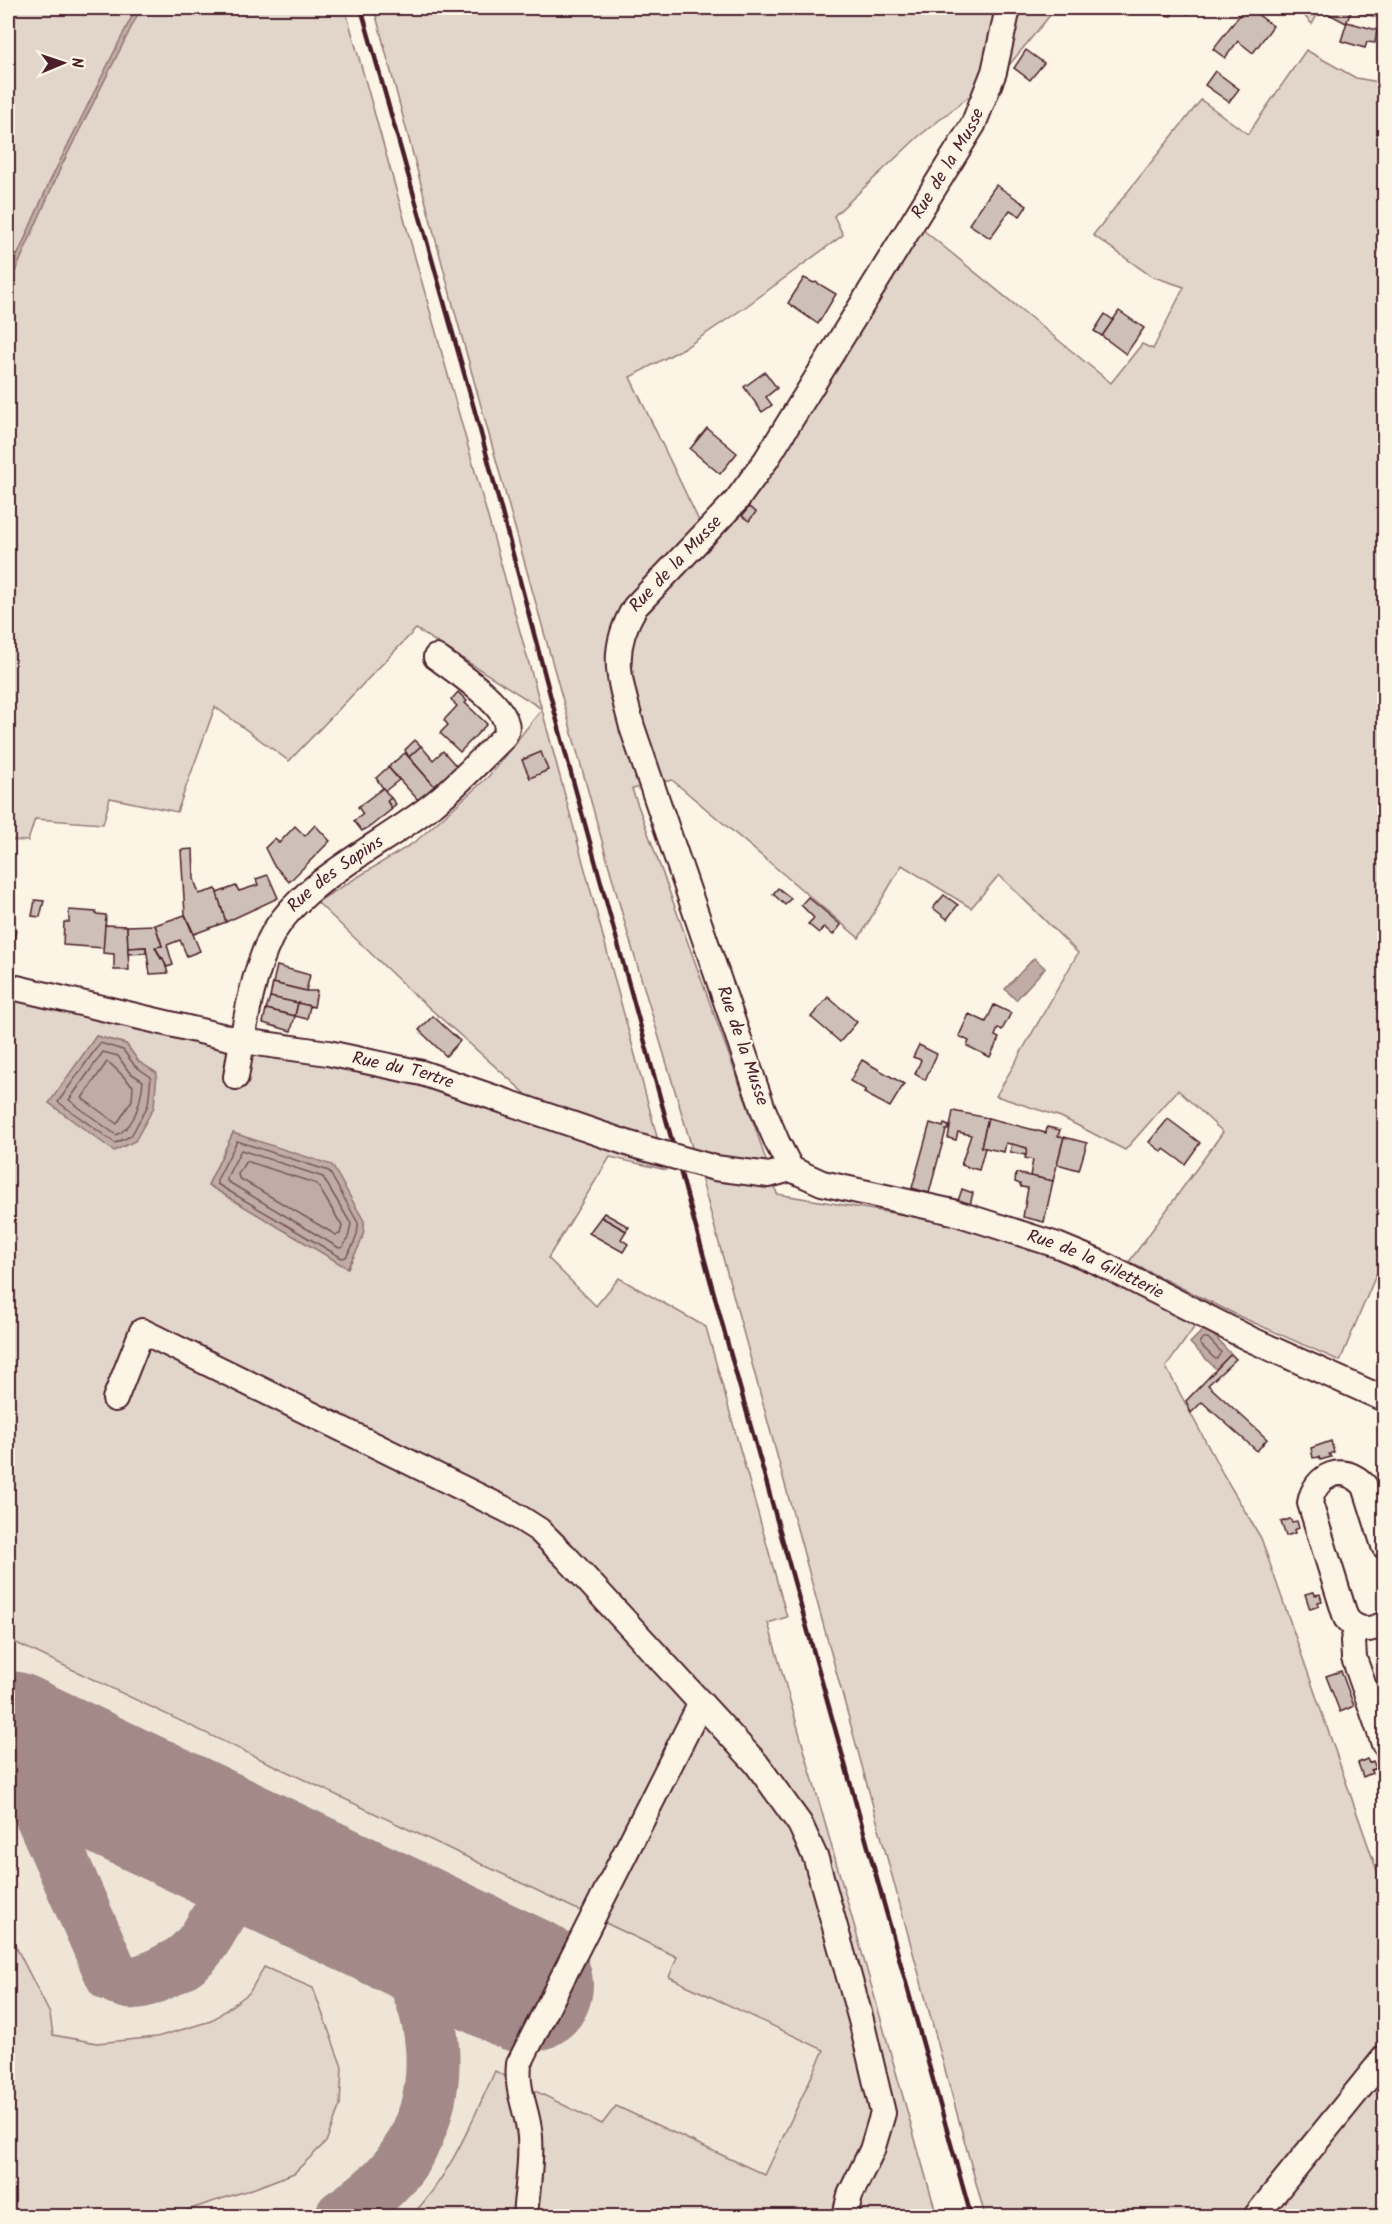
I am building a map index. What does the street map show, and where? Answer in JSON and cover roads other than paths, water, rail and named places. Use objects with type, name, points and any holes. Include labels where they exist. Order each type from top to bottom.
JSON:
[{"type":"street","name":"Rue de la Musse","points":[[791,1169],[763,1109],[632,727],[618,664],[619,646],[624,625],[635,607],[736,501],[766,460],[973,125],[994,72],[1008,8]]},
{"type":"street","name":"Rue des Sapins","points":[[236,1077],[261,963],[271,938],[291,909],[317,885],[433,805],[504,737],[507,729],[506,720],[481,689],[436,657]]},
{"type":"street","name":"Rue du Tertre","points":[[8,986],[243,1041],[328,1053],[422,1073],[633,1145],[715,1168],[769,1175],[791,1169]]},
{"type":"street","name":"Rue de la Giletterie","points":[[791,1169],[822,1183],[953,1212],[1057,1245],[1098,1262],[1250,1339],[1384,1399]]},
{"type":"street","points":[[115,1399],[142,1331],[509,1511],[539,1530],[567,1557],[756,1763],[800,1824],[816,1860],[861,2020],[883,2113],[872,2150],[850,2195],[845,2217]]},
{"type":"street","points":[[1384,1546],[1365,1486],[1358,1478],[1343,1473],[1332,1474],[1318,1481],[1312,1492],[1310,1503],[1346,1618],[1352,1626],[1357,1628],[1375,1628],[1384,1624]]},
{"type":"street","points":[[1357,1628],[1353,1641],[1354,1658],[1376,1695],[1384,1744]]},
{"type":"street","points":[[525,2217],[530,2135],[519,2092],[519,2064],[701,1703]]},
{"type":"street","points":[[1256,2217],[1384,2058]]},
{"type":"water","points":[[136,8],[141,8],[61,167],[8,288],[8,277],[49,183]]},
{"type":"water","points":[[1034,958],[1045,968],[1016,1000],[1005,989]]},
{"type":"water","points":[[96,1036],[126,1044],[139,1062],[157,1073],[154,1107],[135,1141],[114,1151],[49,1103]]},
{"type":"water","points":[[233,1133],[332,1165],[364,1221],[362,1240],[347,1268],[208,1185]]},
{"type":"water","points":[[1206,1327],[1231,1354],[1216,1369],[1190,1343]]},
{"type":"railway","points":[[361,8],[479,426],[569,766],[730,1352],[971,2216]]}]
